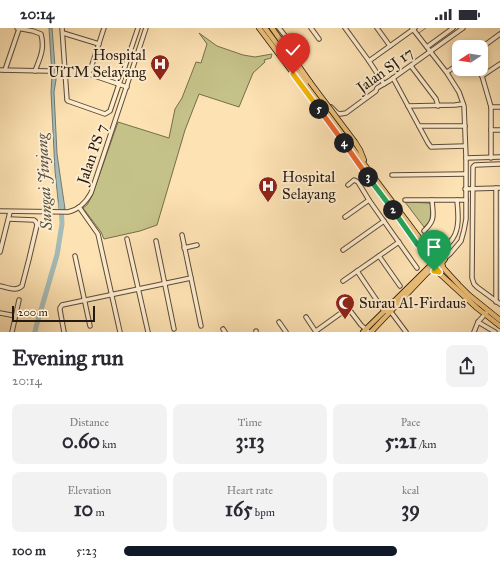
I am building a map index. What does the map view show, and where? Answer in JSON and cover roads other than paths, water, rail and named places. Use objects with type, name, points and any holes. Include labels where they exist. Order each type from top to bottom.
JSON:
[{"type":"main road","points":[[259,28],[433,266],[486,312],[500,320]]},
{"type":"main road","points":[[265,28],[320,101],[364,164],[438,262],[500,326]]},
{"type":"main road","points":[[272,28],[360,150],[364,164]]},
{"type":"main road","points":[[433,255],[437,257],[444,257],[442,263],[444,269]]},
{"type":"main road","points":[[367,331],[391,312],[426,272],[428,264],[426,257]]},
{"type":"main road","points":[[367,331],[384,310],[438,262]]},
{"type":"main road","points":[[426,272],[439,272]]},
{"type":"street","points":[[5,70],[18,28],[41,34],[43,52],[35,71]]},
{"type":"street","points":[[62,28],[68,101],[105,114],[110,111],[138,28]]},
{"type":"street","points":[[104,28],[89,74],[126,88]]},
{"type":"street","name":"Jalan PS 7","points":[[0,211],[73,211],[89,197],[146,28]]},
{"type":"street","points":[[279,28],[291,43]]},
{"type":"street","points":[[311,28],[319,39]]},
{"type":"street","points":[[345,28],[384,84]]},
{"type":"street","points":[[377,28],[390,46]]},
{"type":"street","name":"Jalan SJ 17","points":[[426,47],[452,28]]},
{"type":"street","name":"Jalan SJ 17","points":[[320,101],[340,114],[343,114],[463,28]]},
{"type":"street","points":[[369,61],[414,29],[426,47],[447,72],[459,92],[463,104],[465,126],[466,219],[461,241],[438,262]]},
{"type":"street","points":[[63,33],[99,44]]},
{"type":"street","points":[[488,43],[500,34]]},
{"type":"street","points":[[488,72],[500,64]]},
{"type":"street","points":[[411,66],[436,99],[438,106]]},
{"type":"street","points":[[447,72],[452,69]]},
{"type":"street","points":[[0,70],[48,71]]},
{"type":"street","points":[[482,76],[491,107],[491,158]]},
{"type":"street","points":[[393,78],[428,143],[432,147],[465,146]]},
{"type":"street","points":[[408,106],[463,104]]},
{"type":"street","points":[[491,107],[500,107]]},
{"type":"street","points":[[419,126],[465,126]]},
{"type":"street","points":[[491,130],[500,130]]},
{"type":"street","points":[[466,158],[500,157]]},
{"type":"street","points":[[498,303],[477,287],[472,278],[473,167],[475,165],[500,164]]},
{"type":"street","points":[[392,175],[466,174]]},
{"type":"street","points":[[348,185],[355,180],[358,182],[417,268]]},
{"type":"street","points":[[465,189],[498,188],[498,303]]},
{"type":"street","points":[[345,217],[369,200]]},
{"type":"street","points":[[405,200],[466,200]]},
{"type":"street","points":[[424,231],[433,220],[432,200]]},
{"type":"street","points":[[441,250],[456,233],[458,220],[457,200]]},
{"type":"street","points":[[82,212],[83,203]]},
{"type":"street","points":[[79,207],[98,234],[120,332]]},
{"type":"street","points":[[73,211],[82,212]]},
{"type":"street","points":[[0,252],[10,212]]},
{"type":"street","points":[[0,286],[16,289],[22,286],[37,225],[34,220],[9,219]]},
{"type":"street","points":[[343,250],[384,221]]},
{"type":"street","points":[[182,235],[201,326]]},
{"type":"street","points":[[127,239],[148,332]]},
{"type":"street","points":[[156,241],[174,329]]},
{"type":"street","points":[[344,281],[399,242]]},
{"type":"street","points":[[184,248],[197,245]]},
{"type":"street","points":[[75,256],[90,326]]},
{"type":"street","points":[[379,256],[400,286]]},
{"type":"street","points":[[357,271],[384,310],[391,312],[406,332]]},
{"type":"street","points":[[64,332],[60,310],[62,305],[190,278]]},
{"type":"street","points":[[12,332],[19,300]]},
{"type":"street","points":[[342,300],[367,331]]},
{"type":"street","points":[[306,317],[316,332],[348,308]]},
{"type":"street","points":[[474,332],[478,322],[486,312]]},
{"type":"street","points":[[0,313],[16,316]]},
{"type":"street","points":[[279,322],[286,332]]},
{"type":"street","points":[[478,322],[495,332]]},
{"type":"water","points":[[49,28],[52,28],[56,80],[54,92],[57,154],[65,209],[59,209],[55,171]]},
{"type":"waterway","points":[[419,33],[426,28]]},
{"type":"waterway","name":"Sungai Jinjang","points":[[35,332],[57,255],[62,224],[61,203]]},
{"type":"place","name":"Hospital UiTM Selayang","points":[[160,81]]},
{"type":"place","name":"Hospital Selayang","points":[[268,203]]},
{"type":"place","name":"Surau Al-Firdaus","points":[[345,320]]}]
